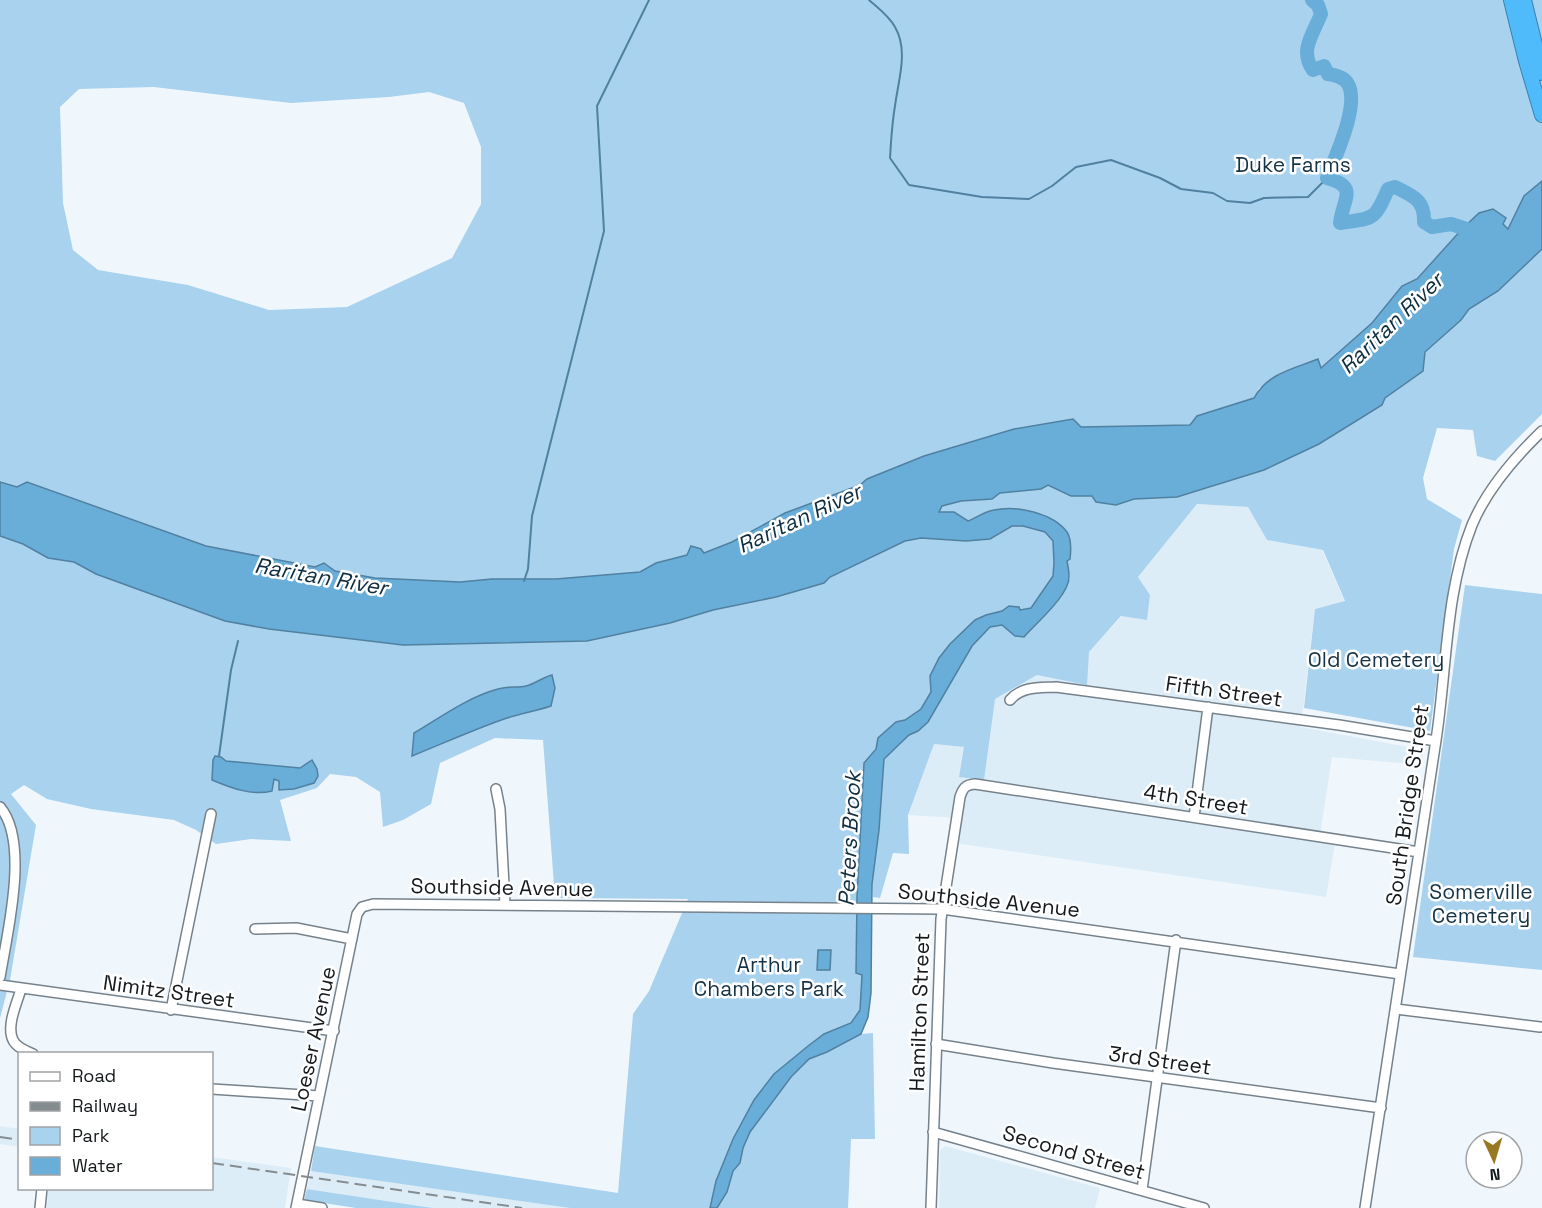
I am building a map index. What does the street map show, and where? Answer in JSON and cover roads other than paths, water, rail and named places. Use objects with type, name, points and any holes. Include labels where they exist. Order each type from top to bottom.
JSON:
[{"type":"highway","points":[[1511,0],[1542,115]]},
{"type":"highway","points":[[1524,0],[1542,73]]},
{"type":"street","name":"South Bridge Street","points":[[1365,1208],[1436,741],[1453,596],[1467,540],[1484,502],[1514,460],[1542,431]]},
{"type":"street","name":"Fifth Street","points":[[1010,700],[1015,694],[1028,688],[1056,687],[1436,741]]},
{"type":"street","points":[[1194,817],[1208,707]]},
{"type":"street","name":"4th Street","points":[[967,785],[975,784],[1419,852]]},
{"type":"street","name":"Hamilton Street","points":[[931,1208],[942,909],[960,797],[963,788],[967,785]]},
{"type":"street","points":[[496,789],[500,809],[505,905]]},
{"type":"street","points":[[0,807],[9,824],[15,845],[15,877],[0,977]]},
{"type":"street","points":[[171,1010],[212,814]]},
{"type":"street","name":"Loeser Avenue","points":[[296,1206],[357,914],[362,907],[373,904],[390,904]]},
{"type":"street","name":"Southside Avenue","points":[[390,904],[942,909],[1176,940],[1400,974]]},
{"type":"street","points":[[255,929],[296,928],[352,939]]},
{"type":"street","points":[[1142,1190],[1176,940]]},
{"type":"street","name":"Nimitz Street","points":[[0,985],[334,1031]]},
{"type":"street","points":[[21,989],[11,1025],[13,1040],[18,1046],[31,1052]]},
{"type":"street","points":[[1396,1010],[1539,1027]]},
{"type":"street","name":"3rd Street","points":[[936,1044],[1053,1064],[1381,1108]]},
{"type":"street","points":[[213,1089],[319,1095]]},
{"type":"street","name":"Second Street","points":[[933,1132],[1204,1208]]},
{"type":"street","points":[[40,1208],[42,1190]]},
{"type":"street","points":[[296,1206],[322,1208]]},
{"type":"water","name":"Raritan River","points":[[1542,181],[1542,249],[1498,291],[1469,309],[1461,320],[1425,352],[1423,371],[1385,398],[1382,405],[1319,444],[1264,470],[1177,497],[1134,499],[1116,505],[1096,502],[1092,496],[1071,496],[1048,485],[1041,489],[1000,493],[992,499],[961,501],[942,506],[939,512],[954,512],[968,521],[987,512],[1003,509],[1033,512],[1053,520],[1061,525],[1070,538],[1070,559],[1067,561],[1068,584],[1058,600],[1024,637],[1015,636],[1002,625],[990,627],[972,646],[928,722],[909,735],[884,759],[879,830],[872,884],[871,993],[868,1017],[861,1034],[809,1059],[791,1077],[750,1132],[740,1163],[733,1171],[727,1192],[717,1208],[710,1208],[716,1181],[733,1139],[754,1100],[774,1074],[824,1034],[851,1023],[860,1010],[862,975],[856,973],[857,897],[864,763],[876,749],[878,738],[896,722],[905,720],[921,709],[931,692],[930,676],[939,658],[975,620],[1002,611],[1009,606],[1019,607],[1020,610],[1031,608],[1053,576],[1053,541],[1045,532],[1023,526],[1012,526],[990,539],[966,541],[921,538],[905,541],[830,577],[824,583],[670,623],[587,641],[403,645],[269,629],[225,621],[96,574],[74,562],[48,558],[23,544],[0,536],[0,482],[17,487],[27,482],[206,546],[315,567],[324,563],[335,571],[375,578],[460,582],[492,579],[556,579],[640,572],[656,563],[687,555],[691,546],[701,549],[704,553],[732,542],[785,513],[860,485],[867,479],[924,456],[1014,429],[1073,419],[1081,427],[1190,425],[1197,416],[1254,398],[1266,383],[1282,373],[1318,359],[1321,368],[1372,323],[1402,286],[1417,279],[1479,213],[1493,209],[1506,218],[1503,224],[1508,229],[1524,196]]},
{"type":"water","points":[[552,675],[555,688],[551,706],[495,722],[412,756],[414,733],[455,708],[501,688],[526,686]]},
{"type":"water","points":[[215,756],[226,761],[300,768],[312,760],[318,776],[314,783],[294,789],[279,790],[279,781],[274,779],[272,791],[257,793],[212,780]]},
{"type":"water","points":[[818,950],[831,950],[830,970],[817,970]]},
{"type":"waterway","points":[[524,581],[528,569],[532,516],[604,231],[597,106],[649,0]]},
{"type":"waterway","points":[[869,0],[893,23],[899,36],[902,56],[890,158],[909,185],[982,197],[1029,199],[1052,186],[1076,167],[1111,160],[1160,178],[1181,189],[1213,193],[1227,201],[1250,203],[1264,198],[1308,197],[1327,178]]},
{"type":"waterway","points":[[1312,0],[1318,5],[1321,14],[1307,49],[1309,63],[1313,70],[1324,66],[1328,74],[1344,80],[1351,93],[1349,117],[1327,178],[1337,181],[1346,190],[1347,195],[1340,223],[1366,219],[1371,216],[1379,208],[1388,189],[1395,187],[1417,200],[1424,215],[1424,222],[1432,227],[1451,224],[1479,233]]},
{"type":"waterway","points":[[219,756],[231,670],[238,641]]},
{"type":"railway","points":[[0,1137],[18,1140]]},
{"type":"railway","points":[[213,1163],[522,1208]]},
{"type":"park label","name":"Duke Farms","points":[[1293,164]]},
{"type":"park label","name":"Old Cemetery","points":[[1376,659]]},
{"type":"park label","name":"Somerville Cemetery","points":[[1481,903]]},
{"type":"park label","name":"Arthur Chambers Park","points":[[769,976]]},
{"type":"water label","name":"Peters Brook","points":[[849,839]]}]
